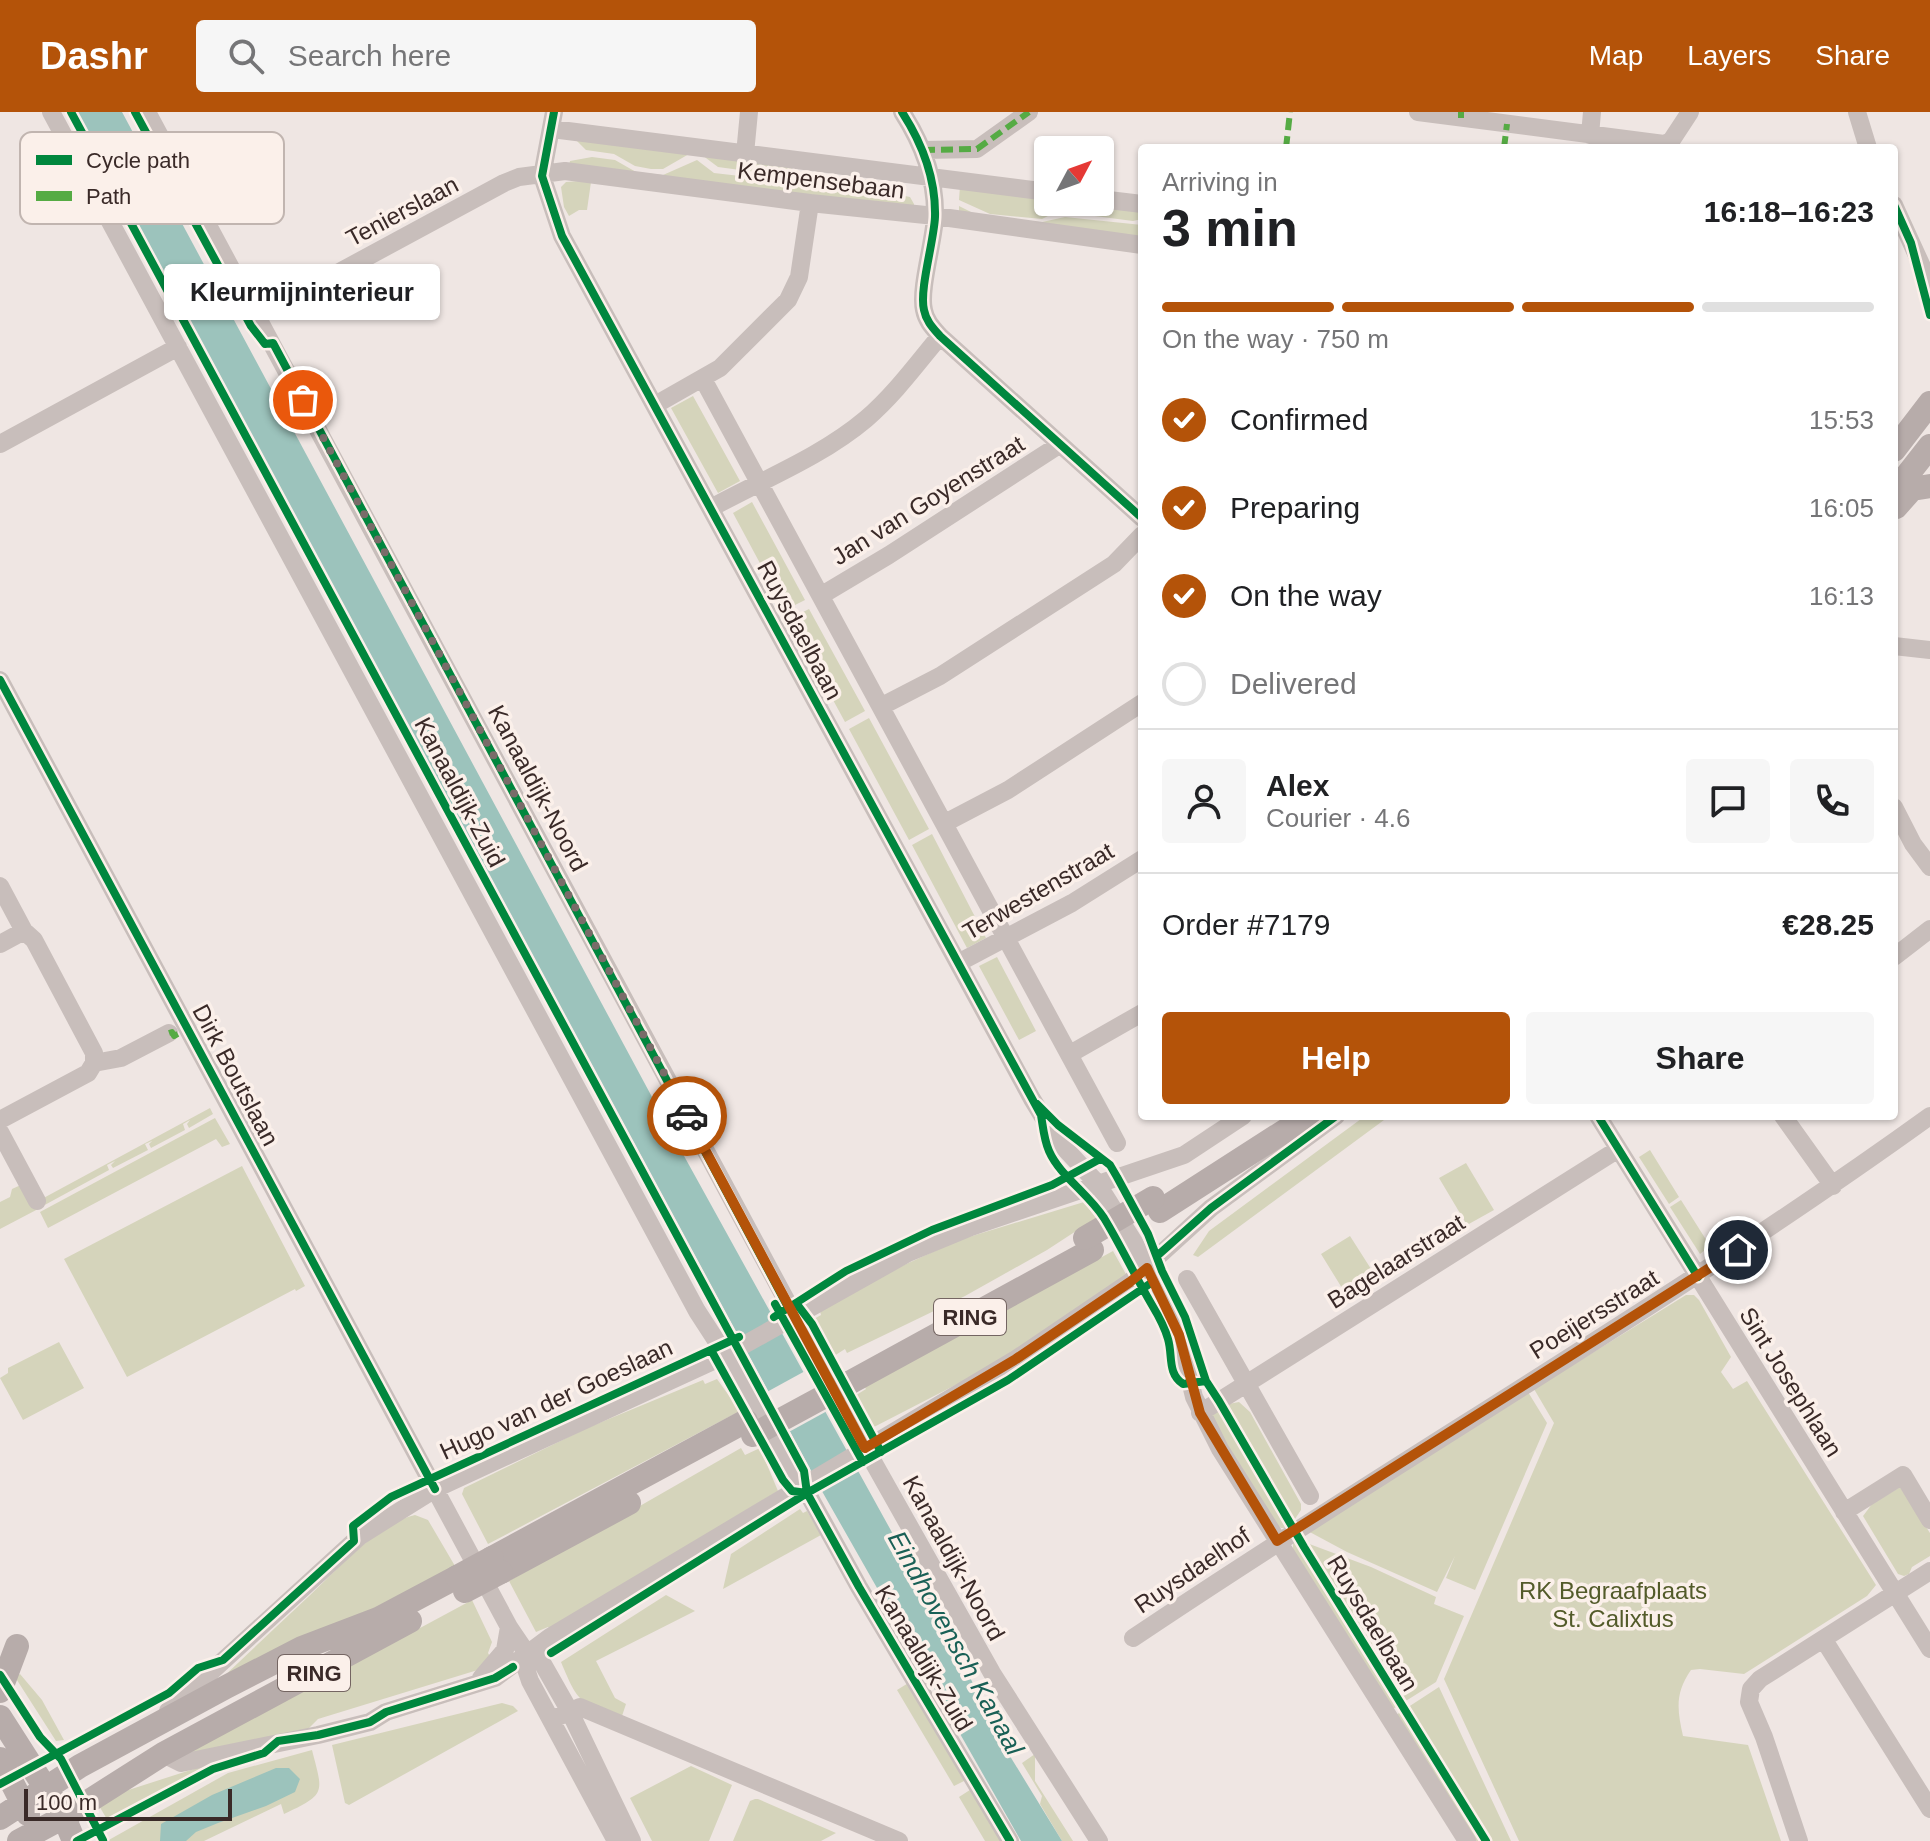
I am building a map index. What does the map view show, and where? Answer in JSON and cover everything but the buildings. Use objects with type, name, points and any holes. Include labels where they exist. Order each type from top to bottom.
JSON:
[{"type":"main road","points":[[1898,442],[1930,403]]},
{"type":"main road","points":[[1898,487],[1930,446]]},
{"type":"main road","points":[[1898,504],[1912,489],[1930,486]]},
{"type":"main road","name":"RING","points":[[1156,1205],[1273,1120]]},
{"type":"main road","name":"RING","points":[[1156,1205],[1235,1165],[1302,1120]]},
{"type":"main road","name":"Hugo van der Goeslaan","points":[[64,1817],[163,1754],[461,1584],[1156,1205]]},
{"type":"main road","name":"Hugo van der Goeslaan","points":[[44,1788],[302,1648],[461,1584]]},
{"type":"main road","points":[[0,1691],[17,1646]]},
{"type":"main road","points":[[0,1717],[64,1817],[74,1841]]},
{"type":"main road","points":[[0,1759],[22,1802],[33,1838]]},
{"type":"main road","name":"RING","points":[[0,1818],[44,1788]]},
{"type":"main road","name":"RING","points":[[33,1838],[64,1817]]},
{"type":"street","name":"Kanaaldijk-Zuid","points":[[51,112],[62,132]]},
{"type":"street","name":"Kanaaldijk-Noord","points":[[147,112],[158,132]]},
{"type":"street","points":[[745,154],[749,112]]},
{"type":"street","points":[[902,112],[923,150],[931,177],[935,216],[923,308],[928,323],[1138,514]]},
{"type":"street","points":[[923,150],[977,149],[1029,112]]},
{"type":"street","points":[[1418,112],[1590,135],[1634,144]]},
{"type":"street","points":[[1590,135],[1592,112]]},
{"type":"street","points":[[1664,144],[1671,141],[1690,112]]},
{"type":"street","points":[[1846,112],[1865,141]]},
{"type":"street","points":[[1857,112],[1865,141]]},
{"type":"street","points":[[542,176],[553,120]]},
{"type":"street","name":"Kempensebaan","points":[[553,120],[745,154],[1034,190]]},
{"type":"street","name":"Kempensebaan","points":[[542,176],[565,171],[935,216],[1138,244]]},
{"type":"street","name":"Tenierslaan","points":[[258,316],[504,183],[519,177],[542,176]]},
{"type":"street","name":"Ruysdaelbaan","points":[[542,176],[562,236],[958,963],[1057,1140],[1097,1183],[1147,1268],[1179,1335],[1200,1413],[1277,1541],[1467,1841]]},
{"type":"street","points":[[1114,201],[1138,204]]},
{"type":"street","points":[[655,405],[720,368],[788,300],[799,277],[810,203]]},
{"type":"street","points":[[1898,214],[1930,284]]},
{"type":"street","name":"Kanaaldijk-Zuid","points":[[112,224],[689,1297],[718,1347],[807,1482],[807,1493],[859,1587],[1010,1841]]},
{"type":"street","name":"Kanaaldijk-Noord","points":[[208,224],[858,1453],[1099,1841]]},
{"type":"street","points":[[711,508],[807,457],[863,421],[886,401],[940,336]]},
{"type":"street","points":[[0,444],[178,347]]},
{"type":"street","name":"Ruysdaelbaan","points":[[703,379],[1117,1143]]},
{"type":"street","name":"Jan van Goyenstraat","points":[[822,595],[1059,445]]},
{"type":"street","points":[[882,706],[940,676],[1114,564],[1138,539]]},
{"type":"street","points":[[1898,646],[1930,650]]},
{"type":"street","name":"Dirk Boutslaan","points":[[1,686],[509,1627],[528,1655]]},
{"type":"street","points":[[945,823],[1008,790],[1138,706]]},
{"type":"street","points":[[1898,815],[1913,844],[1930,867]]},
{"type":"street","name":"Terwestenstraat","points":[[958,963],[1072,903],[1138,862]]},
{"type":"street","points":[[0,886],[24,931],[34,940],[94,1053],[94,1063],[88,1073],[0,1120]]},
{"type":"street","points":[[1898,954],[1930,929]]},
{"type":"street","points":[[0,944],[24,931]]},
{"type":"street","points":[[1070,1054],[1138,1015]]},
{"type":"street","points":[[94,1063],[121,1058],[169,1033]]},
{"type":"street","name":"Poeijersstraat","points":[[1277,1541],[1698,1277],[1930,1116]]},
{"type":"street","name":"Hugo van der Goeslaan","points":[[152,1728],[354,1541],[380,1521],[435,1489],[726,1355],[908,1253],[971,1227],[1184,1155],[1237,1120]]},
{"type":"street","points":[[163,1754],[181,1763],[318,1735],[370,1722],[386,1712],[495,1678],[550,1637],[1016,1359],[1130,1282],[1211,1208],[1331,1120]]},
{"type":"street","name":"Sint Josephlaan","points":[[1600,1120],[1930,1649]]},
{"type":"street","points":[[1786,1120],[1833,1186]]},
{"type":"street","points":[[0,1132],[37,1201]]},
{"type":"street","name":"Bagelaarstraat","points":[[1200,1413],[1617,1150]]},
{"type":"street","points":[[1187,1279],[1310,1496]]},
{"type":"street","points":[[1844,1512],[1903,1475],[1930,1520]]},
{"type":"street","name":"Ruysdaelhof","points":[[1133,1638],[1277,1541]]},
{"type":"street","points":[[1799,1841],[1749,1702],[1751,1689],[1760,1679],[1930,1571]]},
{"type":"street","points":[[477,1683],[505,1650],[509,1627]]},
{"type":"street","points":[[1824,1640],[1930,1809]]},
{"type":"street","points":[[528,1655],[540,1659],[569,1710],[632,1841]]},
{"type":"street","points":[[528,1655],[525,1666],[530,1681],[616,1841]]},
{"type":"street","points":[[551,1720],[580,1707],[899,1841]]},
{"type":"green space","points":[[576,140],[792,164],[791,177],[718,167],[702,155],[689,154],[663,169],[651,169],[635,166],[614,154],[586,150]]},
{"type":"green space","points":[[592,157],[615,160],[636,172],[663,175],[697,160],[714,173],[791,182],[816,174],[881,182],[895,194],[910,197],[914,211],[569,165],[570,161]]},
{"type":"green space","points":[[566,182],[591,182],[587,210],[579,210],[569,216],[564,207],[561,187]]},
{"type":"green space","points":[[960,186],[1034,194],[1034,216],[1048,216],[1042,219],[990,214],[959,200]]},
{"type":"green space","points":[[959,206],[977,215],[1033,224],[1065,217],[1138,225],[1138,240],[959,217]]},
{"type":"green space","points":[[1114,208],[1138,211],[1138,220],[1096,216],[1114,216]]},
{"type":"green space","points":[[693,396],[740,481],[718,493],[671,408]]},
{"type":"green space","points":[[752,502],[805,600],[785,610],[733,513]]},
{"type":"green space","points":[[809,609],[865,711],[845,722],[789,619]]},
{"type":"green space","points":[[869,718],[929,829],[909,840],[849,729]]},
{"type":"green space","points":[[932,834],[986,938],[967,948],[912,845]]},
{"type":"green space","points":[[997,957],[1036,1031],[1019,1040],[979,966]]},
{"type":"green space","points":[[210,1108],[213,1114],[189,1128],[187,1124],[190,1120],[183,1124],[185,1130],[151,1148],[149,1144],[152,1141],[145,1144],[148,1150],[113,1168],[111,1165],[115,1161],[107,1165],[109,1170],[41,1207],[38,1201]]},
{"type":"green space","points":[[215,1118],[230,1144],[222,1147],[216,1139],[48,1228],[40,1212]]},
{"type":"green space","points":[[1360,1120],[1384,1120],[1198,1257],[1193,1255],[1209,1231]]},
{"type":"green space","points":[[1650,1150],[1679,1197],[1669,1204],[1639,1157]]},
{"type":"green space","points":[[1466,1163],[1494,1210],[1467,1225],[1439,1178]]},
{"type":"green space","points":[[242,1166],[305,1286],[127,1377],[64,1259]]},
{"type":"green space","points":[[23,1184],[40,1208],[0,1229],[0,1202],[10,1197],[12,1189]]},
{"type":"green space","points":[[1681,1200],[1710,1246],[1700,1254],[1670,1207]]},
{"type":"green space","points":[[1084,1202],[1096,1218],[1047,1250],[965,1296],[847,1353],[845,1349],[834,1356],[814,1319],[821,1315],[820,1311],[893,1270],[959,1240]]},
{"type":"green space","points":[[1350,1236],[1380,1283],[1350,1301],[1321,1254]]},
{"type":"green space","points":[[1113,1251],[1127,1276],[1004,1360],[872,1428],[853,1397],[866,1389],[864,1386]]},
{"type":"green space","name":"RK Begraafplaats St. Calixtus","points":[[1686,1295],[1694,1295],[1699,1300],[1731,1357],[1721,1372],[1733,1389],[1747,1381],[1876,1585],[1867,1596],[1744,1674],[1691,1670],[1682,1686],[1679,1709],[1683,1736],[1748,1745],[1781,1841],[1519,1841],[1444,1679],[1554,1423],[1534,1389]]},
{"type":"green space","points":[[59,1342],[84,1388],[23,1420],[0,1378],[8,1373],[8,1368]]},
{"type":"green space","points":[[717,1379],[740,1411],[488,1544],[462,1494],[464,1488],[587,1428],[703,1380],[705,1384]]},
{"type":"green space","points":[[1528,1392],[1547,1423],[1475,1590],[1446,1578],[1455,1556],[1437,1592],[1306,1530]]},
{"type":"green space","points":[[1239,1402],[1250,1412],[1301,1504],[1301,1510],[1289,1528],[1281,1528],[1274,1523],[1211,1417],[1218,1406]]},
{"type":"green space","points":[[741,1448],[745,1455],[760,1448],[778,1491],[551,1630],[548,1627],[536,1632],[509,1581]]},
{"type":"green space","points":[[1900,1487],[1930,1533],[1930,1556],[1904,1576],[1898,1574],[1863,1516],[1872,1504]]},
{"type":"green space","points":[[800,1509],[803,1513],[807,1511],[821,1535],[723,1589],[731,1554]]},
{"type":"green space","points":[[415,1515],[428,1520],[455,1566],[395,1600],[208,1691],[358,1549],[387,1528]]},
{"type":"green space","points":[[1296,1539],[1371,1567],[1436,1597],[1434,1604],[1464,1616],[1436,1682],[1393,1709],[1293,1552],[1293,1541]]},
{"type":"green space","points":[[666,1595],[695,1611],[596,1661],[615,1698],[626,1704],[622,1716],[582,1700],[572,1687],[561,1662]]},
{"type":"green space","points":[[472,1600],[492,1642],[488,1653],[492,1660],[481,1669],[318,1719],[307,1730],[186,1754]]},
{"type":"green space","points":[[20,1674],[42,1700],[64,1740],[56,1741],[15,1677]]},
{"type":"green space","points":[[910,1682],[968,1779],[954,1786],[897,1690]]},
{"type":"green space","points":[[1439,1687],[1511,1841],[1476,1841],[1396,1715]]},
{"type":"green space","points":[[502,1703],[518,1711],[349,1805],[345,1803],[332,1745]]},
{"type":"green space","points":[[312,1750],[318,1791],[308,1802],[284,1814],[281,1804],[204,1841],[107,1841],[228,1773]]},
{"type":"green space","points":[[1035,1754],[1035,1781],[1073,1841],[1062,1841],[1040,1804],[1042,1796],[1022,1763]]},
{"type":"green space","points":[[203,1766],[204,1769],[108,1821],[98,1804],[116,1794]]},
{"type":"green space","points":[[691,1766],[732,1785],[709,1841],[652,1841],[630,1798]]},
{"type":"green space","points":[[973,1788],[1004,1841],[985,1841],[959,1797]]},
{"type":"green space","points":[[755,1799],[836,1833],[821,1841],[733,1841],[750,1801]]},
{"type":"water","points":[[77,112],[122,112],[133,132],[88,132]]},
{"type":"water","points":[[138,224],[182,224],[673,1136],[894,1536],[904,1542],[1002,1743],[1062,1841],[1021,1841],[823,1493]]},
{"type":"water","points":[[276,1768],[289,1768],[300,1779],[295,1792],[196,1832],[186,1841],[160,1841],[161,1824],[212,1795]]},
{"type":"pier","points":[[807,1370],[829,1410],[787,1433],[765,1393]]},
{"type":"marked path","points":[[923,150],[977,149],[1029,112]]},
{"type":"marked path","points":[[1286,144],[1290,112]]},
{"type":"marked path","points":[[1461,112],[1461,118]]},
{"type":"marked path","points":[[1504,144],[1507,124]]},
{"type":"marked path","points":[[169,1033],[172,1032],[174,1036],[189,1028]]},
{"type":"cycle path","points":[[71,112],[82,132]]},
{"type":"cycle path","points":[[135,112],[146,132]]},
{"type":"cycle path","points":[[554,112],[542,176],[562,236],[1041,1115],[1046,1142],[1054,1160],[1104,1218],[1165,1330],[1171,1364],[1178,1380],[1183,1384],[1206,1381]]},
{"type":"cycle path","points":[[902,112],[921,149],[935,203],[923,301],[928,321],[940,336],[1138,514]]},
{"type":"cycle path","points":[[1898,214],[1911,243],[1930,315]]},
{"type":"cycle path","points":[[131,224],[804,1471],[807,1493],[859,1587],[1010,1841]]},
{"type":"cycle path","points":[[196,224],[251,326],[265,344],[273,343],[789,1309]]},
{"type":"cycle path","points":[[0,680],[435,1489]]},
{"type":"cycle path","points":[[1037,1104],[1058,1125],[1110,1165],[1148,1234],[1185,1317],[1206,1381],[1304,1547],[1486,1841]]},
{"type":"cycle path","points":[[1157,1256],[1211,1208],[1331,1120]]},
{"type":"cycle path","points":[[1600,1120],[1698,1277]]},
{"type":"cycle path","points":[[774,1317],[846,1271],[932,1230],[1052,1185],[1100,1159]]},
{"type":"cycle path","points":[[551,1653],[807,1493],[1008,1380],[1151,1283]]},
{"type":"cycle path","points":[[796,1303],[812,1324],[881,1452]]},
{"type":"cycle path","points":[[775,1304],[863,1462]]},
{"type":"cycle path","points":[[0,1784],[169,1693],[198,1668],[223,1660],[354,1541],[353,1526],[391,1497],[739,1337]]},
{"type":"cycle path","points":[[711,1350],[783,1480],[792,1491],[807,1493]]},
{"type":"cycle path","points":[[77,1841],[213,1769],[264,1753],[278,1741],[370,1722],[386,1712],[495,1678],[513,1667]]},
{"type":"cycle path","points":[[0,1675],[40,1737],[61,1759],[103,1840]]},
{"type":"way so far","points":[[303,400],[687,1116]]},
{"type":"place","name":"Kleurmijninterieur","points":[[303,400]]},
{"type":"route","points":[[687,1116],[865,1448],[1016,1359],[1147,1268],[1179,1335],[1200,1413],[1277,1541],[1738,1250]]},
{"type":"water label","name":"Eindhovensch Kanaal","points":[[956,1643]]}]
